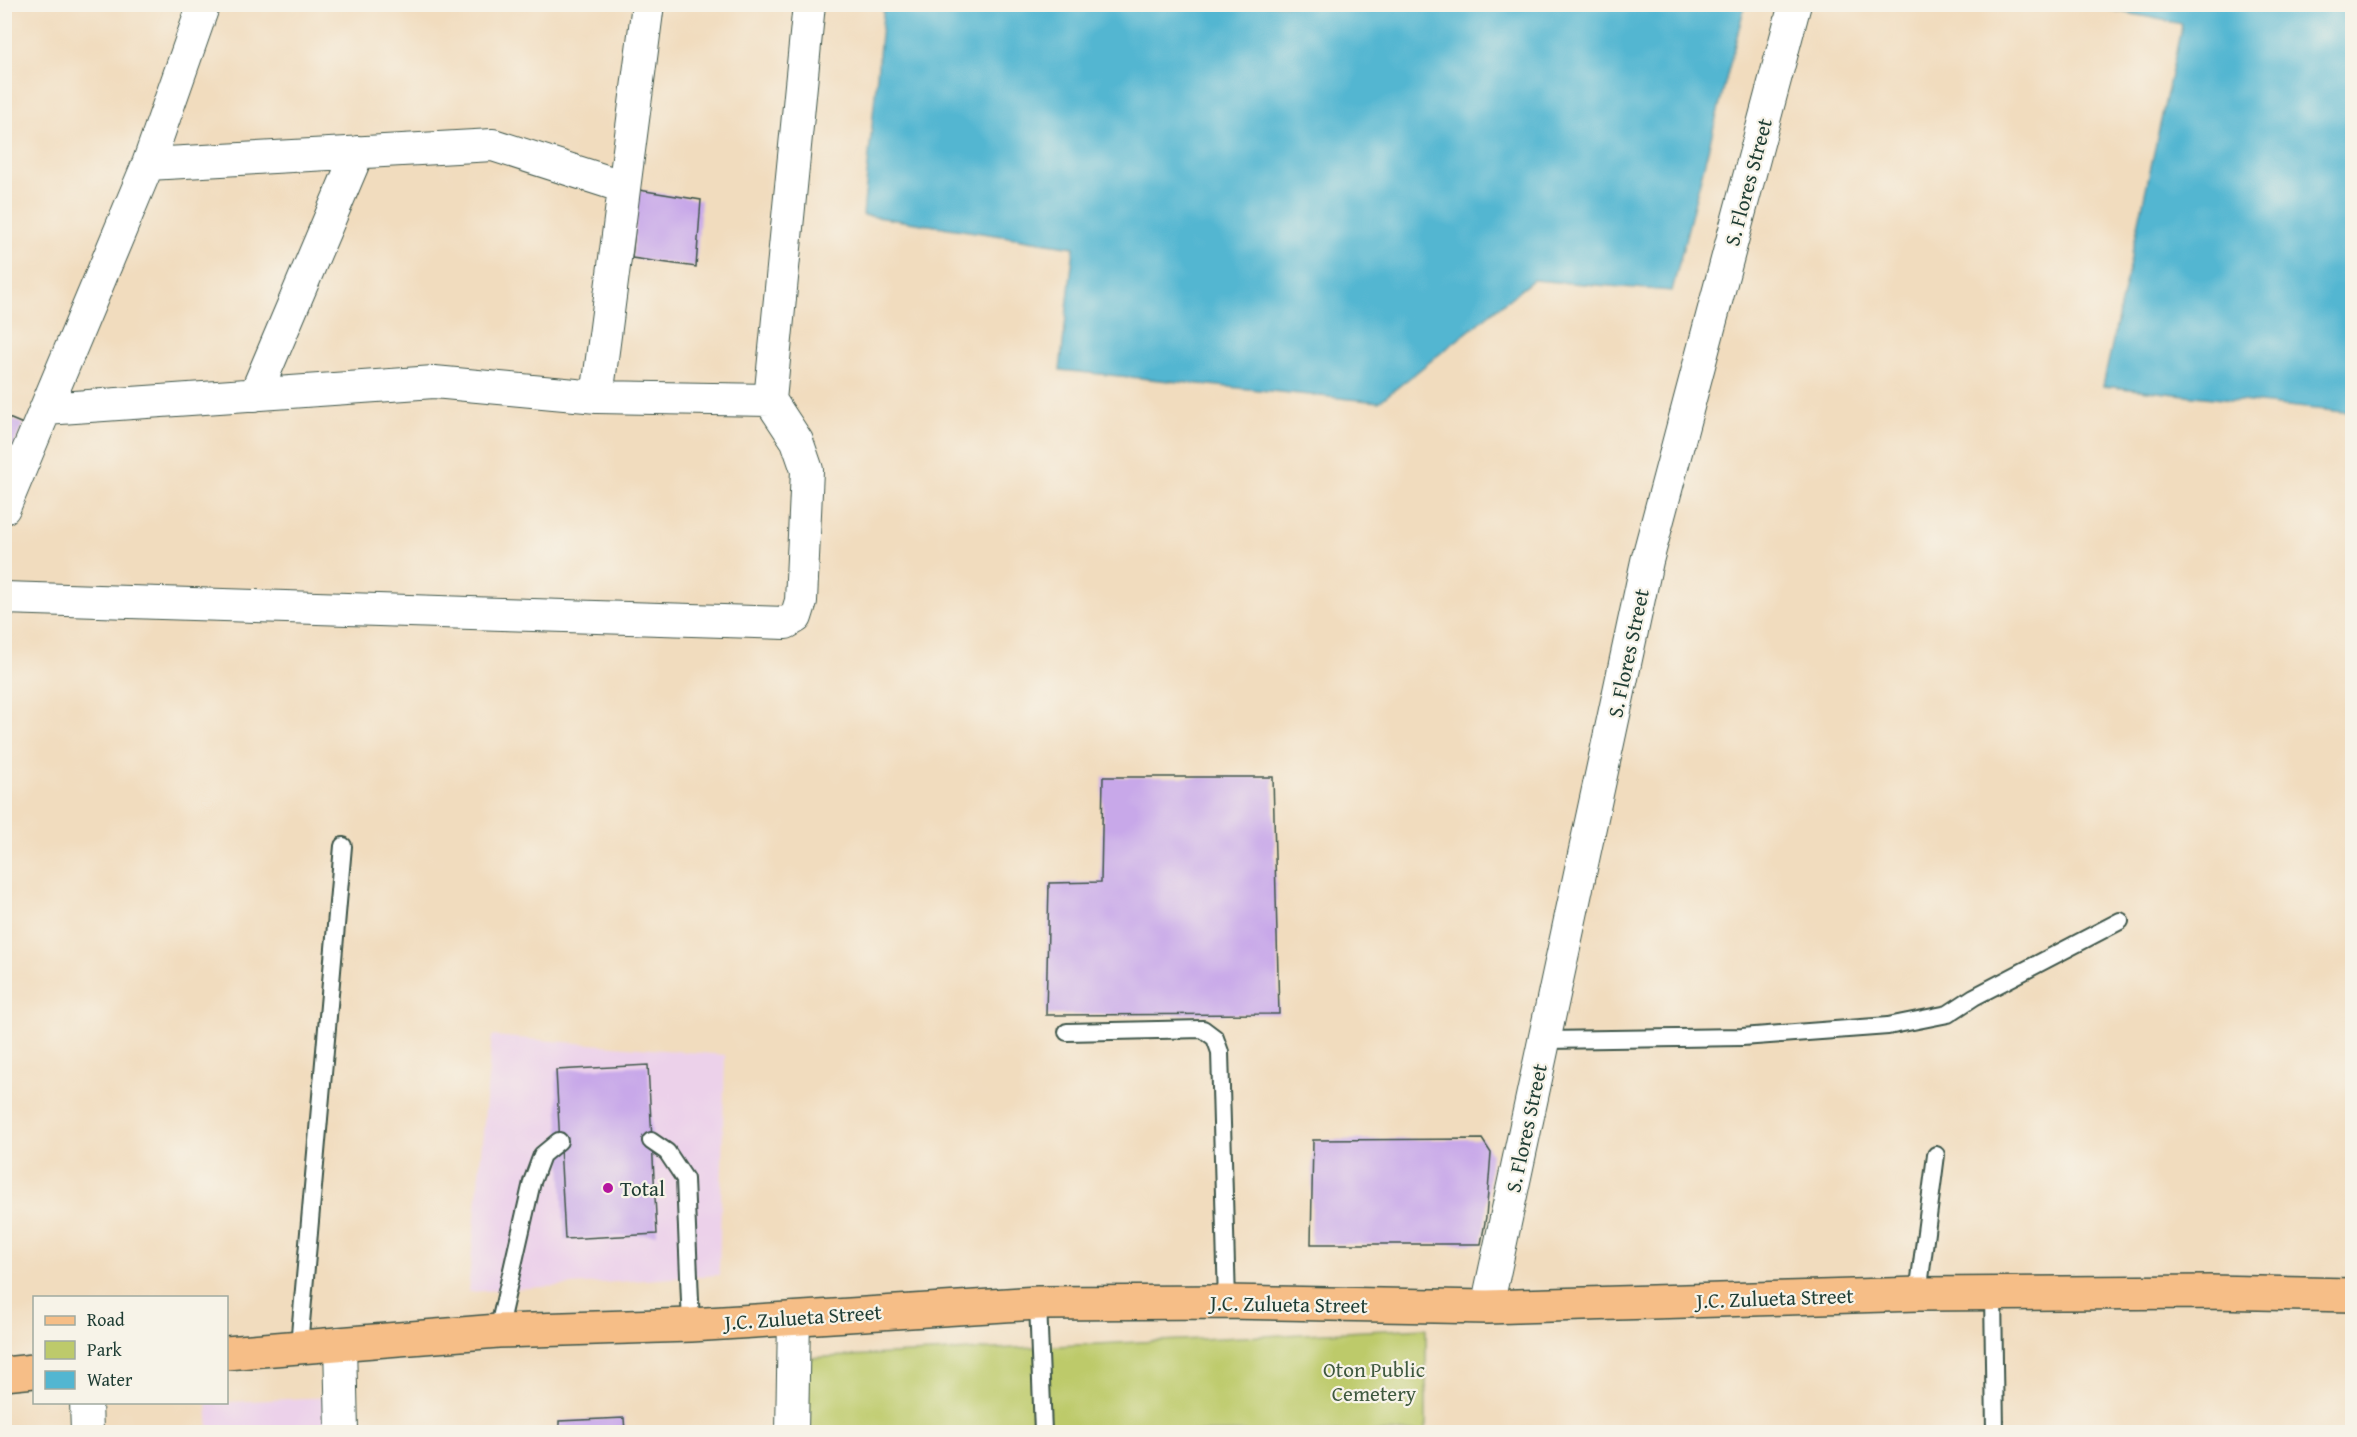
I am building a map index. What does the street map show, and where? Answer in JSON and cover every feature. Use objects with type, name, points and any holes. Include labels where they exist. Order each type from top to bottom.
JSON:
[{"type":"main road","name":"J.C. Zulueta Street","points":[[228,1353],[498,1331],[691,1325],[1038,1303],[1227,1302],[1487,1307],[1918,1294],[2210,1292],[2352,1295]]},
{"type":"main road","points":[[4,1374],[33,1371]]},
{"type":"street","points":[[4,508],[148,164],[204,4]]},
{"type":"street","points":[[597,397],[648,4]]},
{"type":"street","points":[[4,598],[786,622],[796,616],[801,601],[807,470],[798,441],[770,400],[809,4]]},
{"type":"street","name":"S. Flores Street","points":[[1487,1307],[1647,561],[1794,4]]},
{"type":"street","points":[[148,164],[493,145],[624,187]]},
{"type":"street","points":[[255,395],[358,152]]},
{"type":"street","points":[[46,409],[434,382],[597,397],[770,400]]},
{"type":"street","points":[[792,1432],[794,1318]]},
{"type":"street","points":[[340,1343],[342,1432]]},
{"type":"street","points":[[86,1404],[87,1432]]},
{"type":"lane","points":[[299,1346],[343,846]]},
{"type":"lane","points":[[1546,1040],[1752,1036],[1888,1026],[1948,1014],[1974,997],[2120,921]]},
{"type":"lane","points":[[1067,1032],[1203,1029],[1215,1038],[1220,1052],[1227,1302]]},
{"type":"lane","points":[[498,1331],[532,1182],[542,1155],[559,1141]]},
{"type":"lane","points":[[651,1141],[667,1152],[685,1179],[691,1325]]},
{"type":"lane","points":[[1918,1294],[1936,1155]]},
{"type":"lane","points":[[1993,1294],[1995,1432]]},
{"type":"lane","points":[[1038,1303],[1043,1432]]},
{"type":"shaded area","points":[[492,1036],[725,1055],[719,1275],[468,1292]]},
{"type":"shaded area","points":[[329,1397],[328,1432],[209,1432],[207,1404],[228,1404],[228,1402]]},
{"type":"green space","name":"Oton Public Cemetery","points":[[1426,1328],[1426,1432],[808,1432],[807,1358]]},
{"type":"water","points":[[884,4],[1745,5],[1672,291],[1533,280],[1379,402],[1060,370],[1074,247],[863,215]]},
{"type":"water","points":[[2088,5],[2352,5],[2352,413],[2103,386],[2182,24]]},
{"type":"building","points":[[639,190],[701,200],[696,267],[632,258]]},
{"type":"building","points":[[4,416],[23,424],[4,468]]},
{"type":"building","points":[[1103,777],[1273,777],[1279,1014],[1046,1015],[1049,883],[1101,882]]},
{"type":"building","name":"Total","points":[[648,1065],[657,1234],[565,1239],[556,1070]]},
{"type":"building","points":[[1482,1139],[1491,1153],[1486,1217],[1481,1244],[1311,1244],[1313,1140]]},
{"type":"building","points":[[624,1418],[625,1432],[559,1432],[559,1421]]},
{"type":"place","name":"Total","points":[[608,1188]]}]
